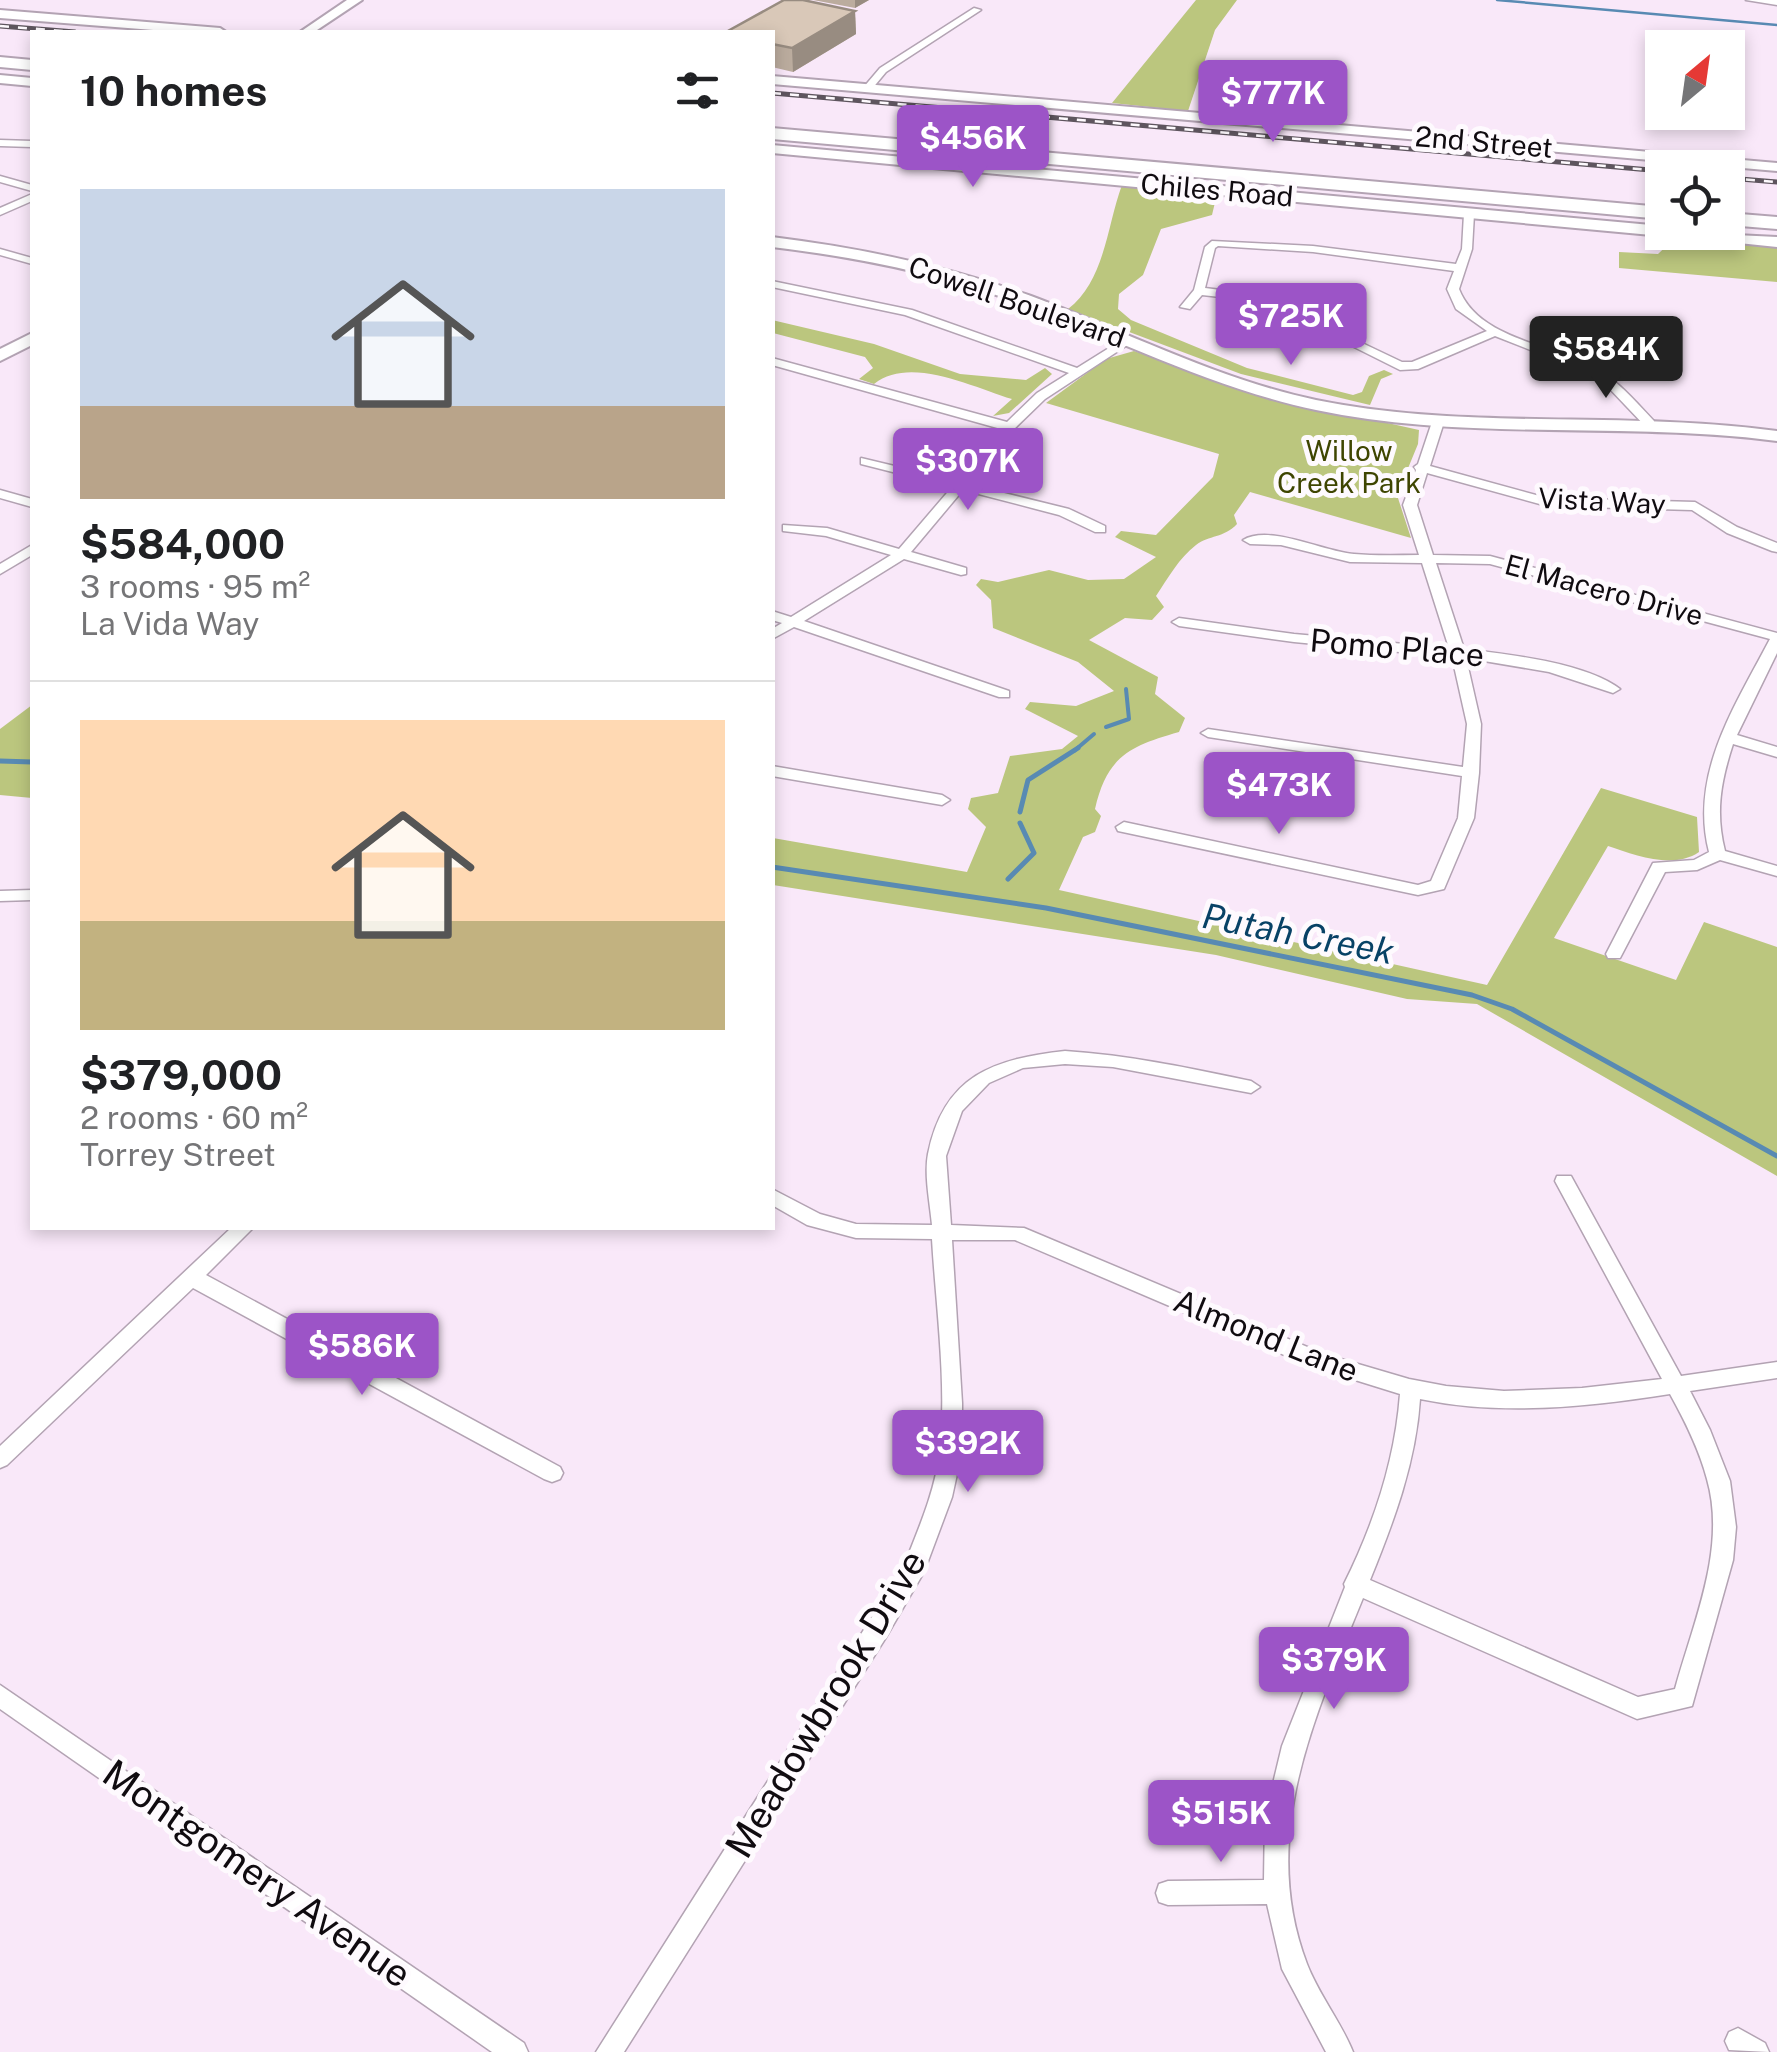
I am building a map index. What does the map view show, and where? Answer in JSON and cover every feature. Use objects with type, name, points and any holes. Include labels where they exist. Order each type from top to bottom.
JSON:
[{"type":"highway","points":[[0,49],[30,52]]},
{"type":"highway","points":[[0,62],[30,65]]},
{"type":"highway","points":[[775,118],[1645,195]]},
{"type":"highway","points":[[775,132],[1645,211]]},
{"type":"highway","points":[[1745,204],[1777,207]]},
{"type":"highway","points":[[1745,220],[1777,223]]},
{"type":"street","points":[[309,30],[356,0]]},
{"type":"street","points":[[1750,0],[1777,2]]},
{"type":"street","points":[[868,88],[884,70],[977,10]]},
{"type":"street","points":[[0,14],[196,30]]},
{"type":"street","points":[[0,79],[30,82]]},
{"type":"street","name":"2nd Street","points":[[775,80],[1777,167]]},
{"type":"street","points":[[0,142],[30,144]]},
{"type":"street","name":"Chiles Road","points":[[775,149],[1645,230]]},
{"type":"street","points":[[0,179],[30,187]]},
{"type":"street","points":[[0,212],[30,197]]},
{"type":"street","points":[[1469,214],[1468,249],[1454,299],[1467,315],[1494,332],[1585,366],[1612,383],[1650,424]]},
{"type":"street","points":[[1745,239],[1777,242]]},
{"type":"street","name":"Cowell Boulevard","points":[[775,242],[867,256],[950,275],[1284,397],[1366,415],[1433,421],[1650,424],[1777,436]]},
{"type":"street","points":[[1186,307],[1199,291],[1210,247],[1216,243],[1313,249],[1460,268]]},
{"type":"street","points":[[0,252],[30,260]]},
{"type":"street","points":[[775,285],[908,312],[1074,372]]},
{"type":"street","points":[[1199,291],[1305,303],[1336,332],[1400,366],[1414,366],[1494,332]]},
{"type":"street","points":[[0,356],[30,339]]},
{"type":"street","points":[[775,633],[903,553],[1009,427],[1074,372],[1136,342]]},
{"type":"street","points":[[775,362],[1009,427]]},
{"type":"street","points":[[1124,827],[1430,890],[1438,885],[1466,818],[1474,724],[1458,653],[1410,505],[1433,421]]},
{"type":"street","points":[[865,461],[1064,512],[1100,529]]},
{"type":"street","name":"Vista Way","points":[[1420,467],[1548,502],[1695,506],[1732,530],[1777,548]]},
{"type":"street","points":[[0,494],[29,505]]},
{"type":"street","points":[[788,528],[827,532],[961,571]]},
{"type":"street","name":"El Macero Drive","points":[[1250,540],[1281,541],[1350,558],[1490,560],[1777,638]]},
{"type":"street","points":[[0,570],[30,550]]},
{"type":"street","points":[[775,616],[1004,694]]},
{"type":"street","name":"Pomo Place","points":[[1178,622],[1284,639],[1458,653],[1546,665],[1612,689]]},
{"type":"street","points":[[1718,854],[1713,827],[1714,783],[1730,738],[1777,638]]},
{"type":"street","points":[[1208,733],[1471,772]]},
{"type":"street","points":[[1730,738],[1777,752]]},
{"type":"street","points":[[775,772],[942,800]]},
{"type":"street","points":[[1614,954],[1660,868],[1697,865],[1718,854],[1777,872]]},
{"type":"street","points":[[0,896],[30,895]]},
{"type":"street","name":"Meadowbrook Drive","points":[[609,2052],[913,1572],[941,1496],[951,1451],[936,1156],[941,1130],[953,1103],[976,1081],[1010,1064],[1047,1057],[1090,1057],[1251,1087]]},
{"type":"street","points":[[1355,1584],[1637,1708],[1684,1698],[1722,1560],[1725,1527],[1713,1464],[1700,1430],[1564,1181]]},
{"type":"street","name":"Almond Lane","points":[[775,1198],[814,1220],[856,1230],[1017,1233],[1317,1360],[1464,1397],[1543,1398],[1777,1370]]},
{"type":"street","points":[[0,1459],[241,1230]]},
{"type":"street","points":[[188,1279],[201,1281],[552,1473]]},
{"type":"street","points":[[1340,2052],[1311,2002],[1290,1952],[1275,1892],[1274,1823],[1282,1783],[1405,1446],[1410,1386]]},
{"type":"street","name":"Montgomery Avenue","points":[[0,1696],[514,2052]]},
{"type":"street","points":[[1168,1894],[1275,1892]]},
{"type":"green space","points":[[1196,0],[1237,0],[1215,30],[1188,111],[1112,103]]},
{"type":"green space","points":[[1122,185],[1217,194],[1212,215],[1161,229],[1143,275],[1119,294],[1118,309],[1131,320],[1247,368],[1353,395],[1362,392],[1369,376],[1384,370],[1393,374],[1381,379],[1370,405],[1241,374],[1068,309],[1097,268]]},
{"type":"green space","points":[[1745,244],[1777,247],[1777,282],[1619,268],[1619,252],[1658,254],[1662,250],[1745,250]]},
{"type":"green space","points":[[775,321],[874,344],[960,374],[1026,380],[1045,368],[1052,374],[1009,413],[993,416],[1012,399],[923,373],[905,372],[874,384],[859,379],[873,368],[865,357],[775,334]]},
{"type":"green space","name":"Willow Creek Park","points":[[1134,351],[1267,396],[1419,430],[1418,444],[1397,495],[1411,538],[1250,492],[1234,515],[1237,524],[1196,545],[1179,562],[1156,596],[1164,607],[1152,620],[1125,618],[1089,640],[1158,677],[1155,694],[1185,718],[1179,732],[1147,742],[1114,765],[1100,791],[1095,809],[1101,816],[1095,832],[1083,837],[1059,890],[1487,985],[1601,788],[1697,817],[1699,852],[1689,857],[1654,859],[1608,846],[1554,938],[1676,980],[1704,922],[1777,947],[1777,1176],[1477,1004],[1407,999],[1216,955],[775,885],[775,838],[967,872],[986,827],[968,809],[971,798],[998,793],[1010,756],[1062,749],[1078,736],[1025,709],[1030,702],[1076,706],[1114,691],[1078,662],[993,628],[991,600],[976,585],[981,579],[998,582],[1049,570],[1088,580],[1124,579],[1156,557],[1115,537],[1121,531],[1156,535],[1213,477],[1219,454],[1046,403],[1106,359]]},
{"type":"green space","points":[[30,706],[30,798],[0,795],[0,729]]},
{"type":"building","points":[[784,0],[855,11],[792,48],[775,45],[775,30],[730,30]]},
{"type":"waterway","points":[[1497,0],[1777,25]]},
{"type":"waterway","points":[[1106,727],[1129,719],[1126,689]]},
{"type":"waterway","points":[[1076,749],[1094,734]]},
{"type":"waterway","points":[[1020,812],[1028,780],[1076,749]]},
{"type":"waterway","name":"Putah Creek","points":[[0,761],[30,762]]},
{"type":"waterway","points":[[1008,879],[1034,853],[1020,823]]},
{"type":"waterway","name":"Putah Creek","points":[[775,867],[1046,908],[1472,995],[1512,1009],[1777,1156]]},
{"type":"railway","points":[[0,26],[50,30]]},
{"type":"railway","points":[[775,93],[1645,170]]},
{"type":"railway","points":[[1745,179],[1777,182]]}]
